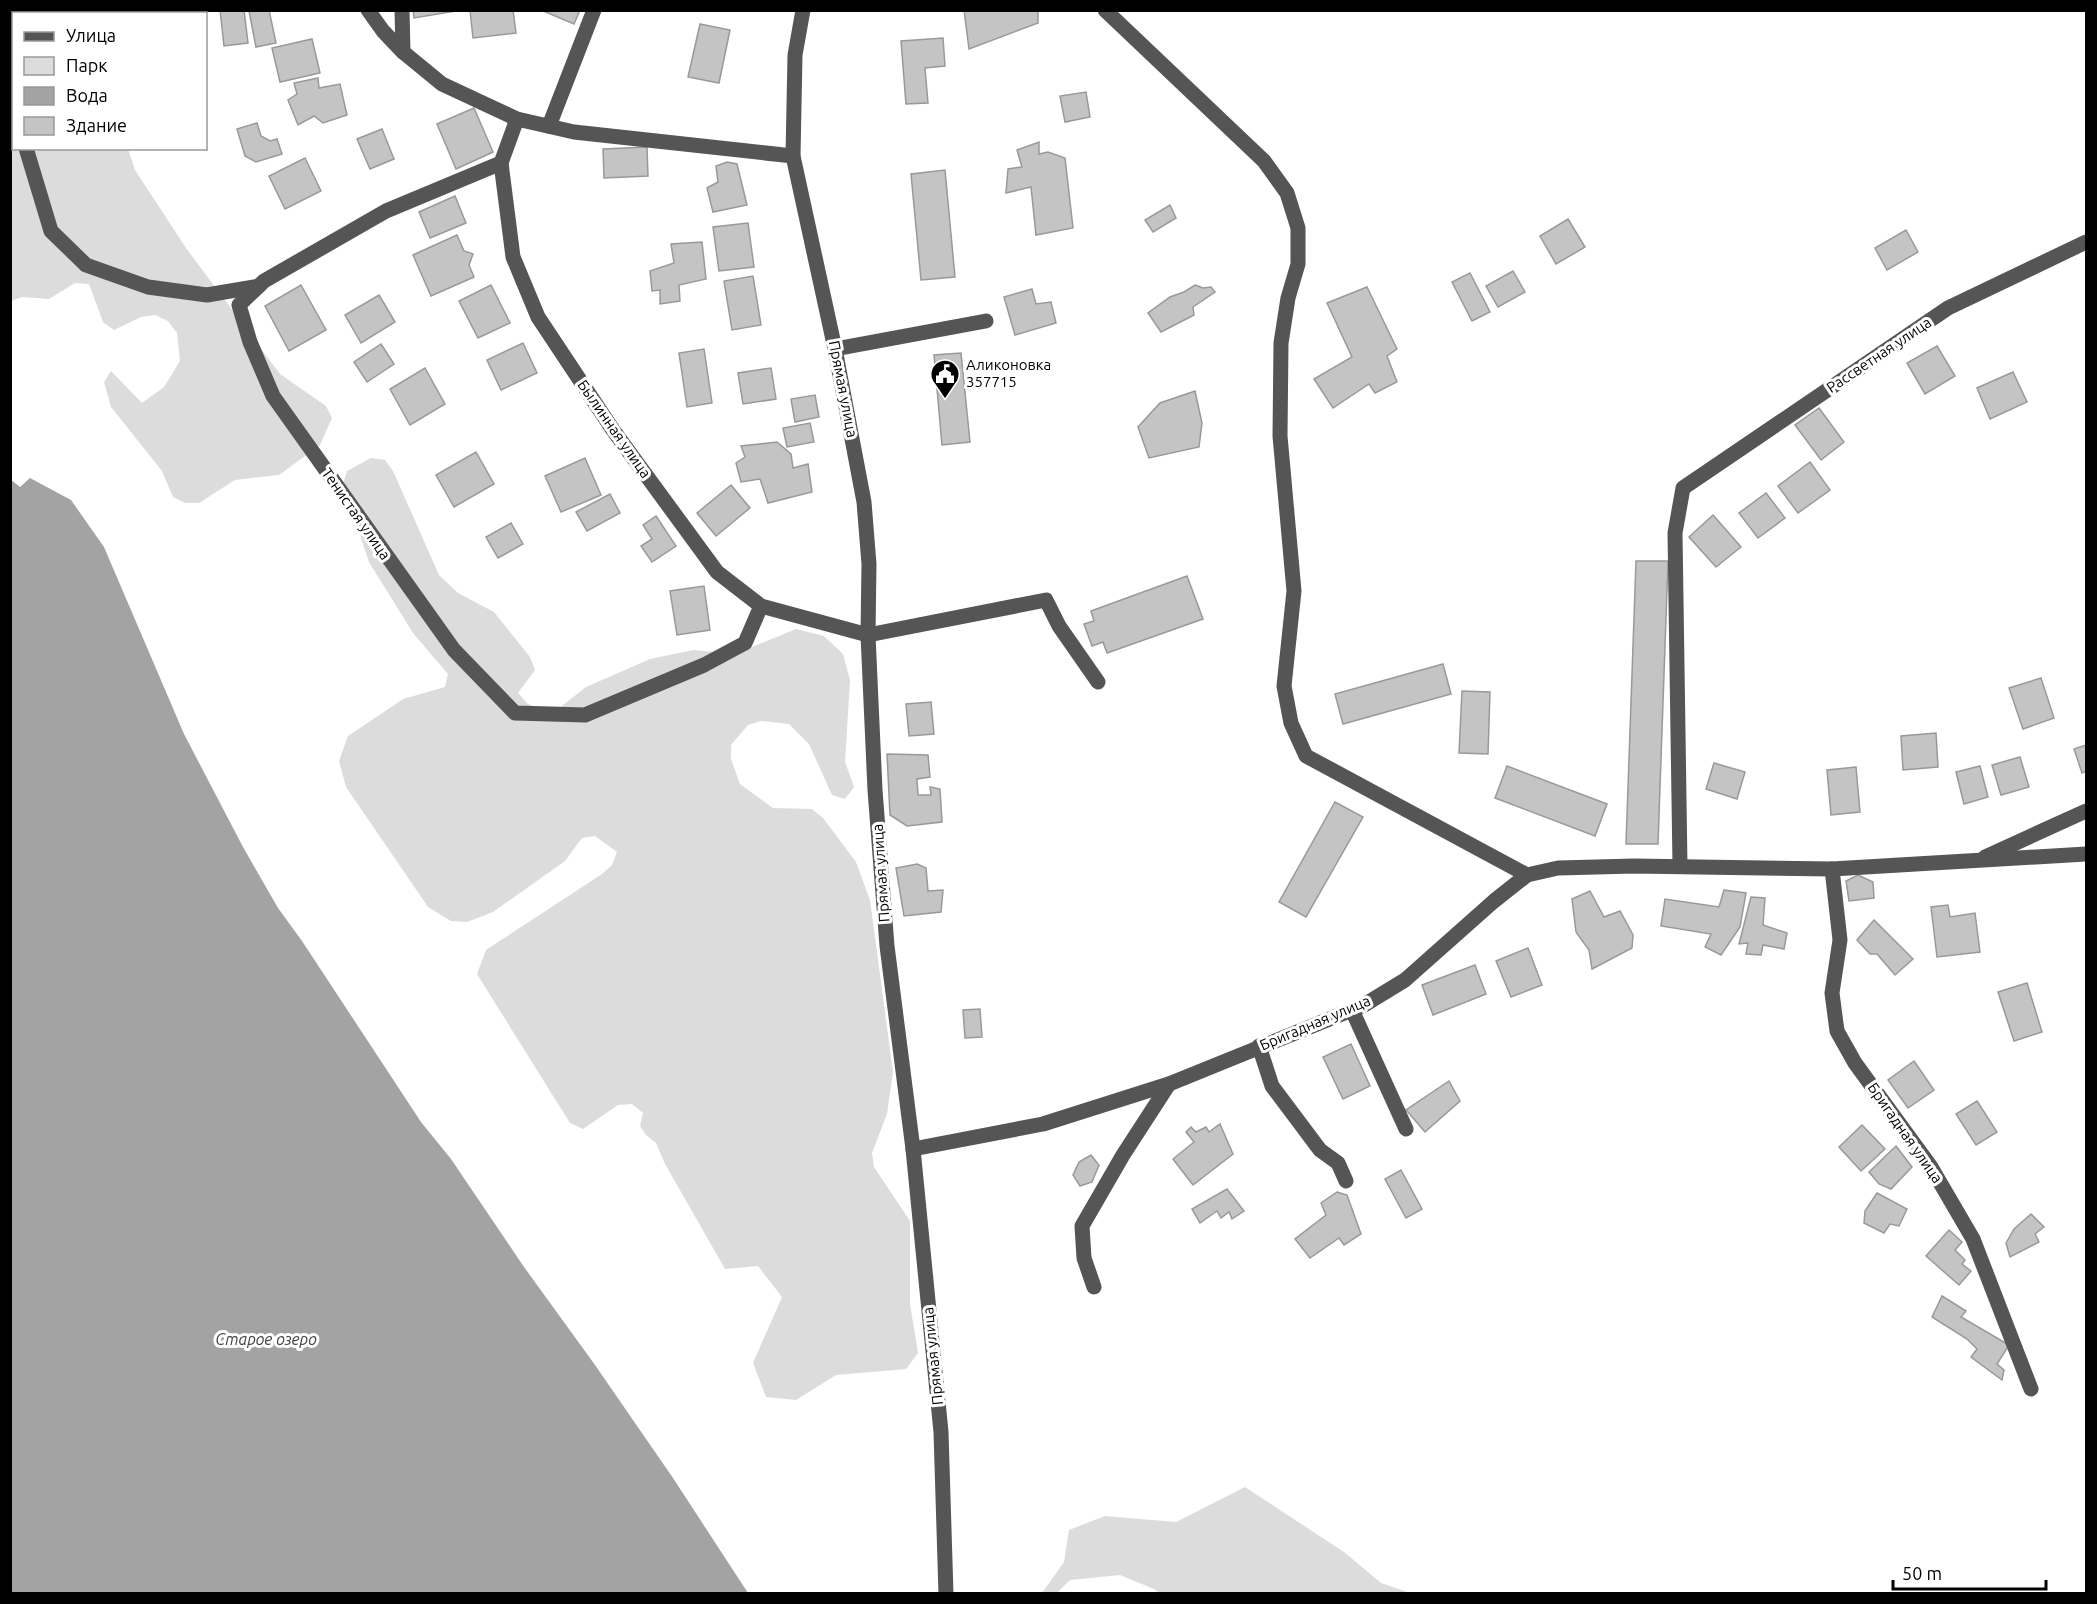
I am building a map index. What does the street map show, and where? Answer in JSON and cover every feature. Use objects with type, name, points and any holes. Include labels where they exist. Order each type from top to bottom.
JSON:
[{"type":"street","points":[[368,10],[383,31],[403,52],[442,84],[517,119],[574,132],[793,156]]},
{"type":"street","points":[[402,10],[403,52]]},
{"type":"street","points":[[549,126],[594,10]]},
{"type":"street","name":"Прямая улица","points":[[804,10],[795,56],[793,156],[835,349],[864,502],[869,564],[868,635],[875,790],[887,946],[913,1149],[941,1432],[946,1593]]},
{"type":"street","points":[[1105,10],[1264,161],[1287,193],[1298,228],[1298,264],[1288,298],[1281,344],[1280,436],[1294,591],[1284,686],[1291,723],[1306,756],[1527,875]]},
{"type":"street","name":"Былинная улица","points":[[517,119],[501,163],[513,257],[538,317],[614,429],[717,572],[761,606],[868,635]]},
{"type":"street","points":[[27,150],[51,231],[86,265],[148,287],[207,295],[259,286]]},
{"type":"street","name":"Тенистая улица","points":[[501,163],[386,212],[264,281],[239,305],[250,342],[273,396],[454,650],[515,713],[585,715],[704,665],[745,643],[761,606]]},
{"type":"street","name":"Рассветная улица","points":[[1680,866],[1676,532],[1683,488],[1948,308],[2086,242]]},
{"type":"street","points":[[835,349],[986,321]]},
{"type":"street","points":[[868,635],[1046,600],[1059,626],[1098,682]]},
{"type":"street","name":"Бригадная улица","points":[[1974,862],[2086,812]]},
{"type":"street","name":"Бригадная улица","points":[[913,1149],[1043,1124],[1169,1084],[1364,1005],[1405,980],[1494,901],[1527,875],[1558,868],[1680,866],[1832,869],[2086,854]]},
{"type":"street","name":"Бригадная улица","points":[[1832,869],[1840,940],[1832,993],[1837,1031],[1855,1063],[1931,1167],[1973,1239],[2031,1389]]},
{"type":"street","points":[[1352,1010],[1406,1129]]},
{"type":"street","points":[[1259,1046],[1272,1086],[1320,1150],[1338,1163],[1346,1181]]},
{"type":"street","points":[[1095,1287],[1084,1258],[1082,1226],[1122,1155],[1169,1084]]},
{"type":"green space","points":[[11,150],[128,150],[135,170],[186,248],[280,374],[326,406],[332,418],[320,445],[279,475],[235,480],[199,503],[185,503],[173,497],[162,471],[111,407],[104,382],[111,371],[142,403],[164,387],[180,361],[177,333],[168,321],[155,315],[141,317],[114,330],[103,322],[89,284],[75,283],[49,299],[22,297],[11,301]]},
{"type":"green space","points":[[371,458],[385,460],[393,471],[439,575],[458,593],[494,612],[530,657],[535,670],[518,693],[528,704],[553,713],[586,687],[650,659],[693,650],[735,654],[796,629],[824,636],[843,654],[850,680],[845,762],[854,787],[845,799],[832,795],[809,744],[789,724],[761,721],[748,725],[731,745],[731,759],[740,784],[773,808],[812,809],[823,818],[856,862],[870,900],[893,1072],[887,1114],[872,1153],[874,1167],[910,1221],[910,1304],[918,1353],[906,1369],[836,1375],[796,1400],[766,1397],[753,1363],[782,1297],[758,1266],[725,1269],[665,1164],[656,1143],[640,1126],[643,1113],[632,1104],[618,1105],[583,1129],[570,1123],[477,974],[486,950],[602,874],[612,865],[617,852],[595,836],[582,838],[565,861],[493,912],[467,922],[451,921],[428,907],[346,787],[339,761],[348,736],[403,699],[445,687],[448,674],[413,633],[369,562],[343,484],[347,471]]},
{"type":"green space","points":[[1245,1487],[1344,1552],[1381,1583],[1410,1593],[1159,1593],[1120,1575],[1070,1580],[1057,1593],[1042,1593],[1064,1562],[1069,1530],[1105,1516],[1176,1522]]},
{"type":"water","name":"Старое озеро","points":[[30,478],[71,500],[104,547],[184,734],[243,847],[278,908],[421,1122],[451,1159],[673,1478],[748,1593],[11,1593],[10,479],[20,487]]},
{"type":"building","points":[[220,10],[244,10],[248,43],[224,46]]},
{"type":"building","points":[[269,10],[276,43],[256,47],[249,11]]},
{"type":"building","points":[[413,10],[462,10],[414,18]]},
{"type":"building","points":[[470,10],[513,10],[516,33],[473,38]]},
{"type":"building","points":[[541,10],[580,10],[574,24]]},
{"type":"building","points":[[964,10],[1038,10],[1038,23],[969,49]]},
{"type":"building","points":[[700,24],[730,30],[719,83],[688,77]]},
{"type":"building","points":[[943,38],[945,66],[925,68],[928,103],[906,104],[901,41]]},
{"type":"building","points":[[312,39],[320,73],[280,82],[272,48]]},
{"type":"building","points":[[318,78],[319,88],[340,84],[347,115],[323,123],[314,116],[298,125],[288,100],[297,94],[294,83]]},
{"type":"building","points":[[1086,92],[1090,117],[1065,122],[1060,96]]},
{"type":"building","points":[[474,108],[493,152],[456,169],[437,124]]},
{"type":"building","points":[[257,123],[261,136],[270,141],[277,139],[282,154],[256,162],[245,156],[237,129]]},
{"type":"building","points":[[382,129],[394,159],[370,169],[357,139]]},
{"type":"building","points":[[1039,142],[1039,154],[1048,152],[1065,158],[1073,228],[1036,235],[1031,187],[1006,193],[1008,169],[1022,167],[1017,150]]},
{"type":"building","points":[[647,147],[648,176],[604,178],[603,149]]},
{"type":"building","points":[[305,158],[321,191],[285,209],[269,176]]},
{"type":"building","points":[[727,162],[737,164],[747,205],[713,212],[707,188],[718,182],[716,166]]},
{"type":"building","points":[[945,170],[955,277],[921,280],[911,174]]},
{"type":"building","points":[[455,196],[466,223],[430,238],[419,212]]},
{"type":"building","points":[[1170,205],[1176,218],[1153,232],[1145,220]]},
{"type":"building","points":[[1568,219],[1585,247],[1556,264],[1540,236]]},
{"type":"building","points":[[748,223],[754,267],[719,271],[713,227]]},
{"type":"building","points":[[1906,230],[1918,252],[1887,270],[1875,248]]},
{"type":"building","points":[[457,235],[464,251],[473,254],[469,265],[474,277],[431,296],[413,255]]},
{"type":"building","points":[[702,242],[706,279],[679,285],[680,301],[660,304],[660,290],[652,291],[650,271],[674,263],[671,244]]},
{"type":"building","points":[[1513,271],[1525,292],[1498,307],[1486,286]]},
{"type":"building","points":[[1470,273],[1490,312],[1472,321],[1452,282]]},
{"type":"building","points":[[753,276],[761,325],[732,330],[724,281]]},
{"type":"building","points":[[301,285],[326,330],[289,351],[265,306]]},
{"type":"building","points":[[491,285],[510,323],[478,338],[459,301]]},
{"type":"building","points":[[1195,285],[1203,288],[1211,287],[1215,292],[1193,307],[1194,315],[1161,332],[1148,313],[1170,297]]},
{"type":"building","points":[[1367,287],[1397,349],[1387,356],[1397,382],[1375,393],[1369,384],[1333,408],[1314,379],[1352,357],[1327,303]]},
{"type":"building","points":[[1032,289],[1036,304],[1051,302],[1056,323],[1015,335],[1004,297]]},
{"type":"building","points":[[379,295],[395,322],[361,343],[345,315]]},
{"type":"building","points":[[523,343],[537,373],[501,390],[487,360]]},
{"type":"building","points":[[381,344],[394,364],[367,382],[354,362]]},
{"type":"building","points":[[1937,346],[1955,376],[1925,394],[1907,363]]},
{"type":"building","points":[[704,349],[712,403],[687,407],[679,353]]},
{"type":"building","points":[[961,353],[970,442],[942,445],[934,355]]},
{"type":"building","points":[[425,368],[445,404],[410,425],[390,389]]},
{"type":"building","points":[[771,368],[776,399],[743,404],[738,373]]},
{"type":"building","points":[[2013,372],[2027,402],[1990,419],[1977,388]]},
{"type":"building","points":[[1195,391],[1202,423],[1199,447],[1149,458],[1138,427],[1160,403]]},
{"type":"building","points":[[815,395],[819,417],[795,422],[791,399]]},
{"type":"building","points":[[1819,408],[1844,442],[1821,460],[1795,425]]},
{"type":"building","points":[[810,423],[814,442],[787,447],[783,428]]},
{"type":"building","points":[[777,442],[791,454],[793,468],[808,464],[812,492],[768,503],[760,479],[741,482],[736,463],[745,457],[741,446]]},
{"type":"building","points":[[476,452],[494,484],[454,507],[436,475]]},
{"type":"building","points":[[585,458],[601,495],[561,512],[545,476]]},
{"type":"building","points":[[1810,462],[1830,490],[1798,513],[1778,486]]},
{"type":"building","points":[[731,485],[750,508],[716,536],[697,513]]},
{"type":"building","points":[[1766,493],[1785,518],[1758,538],[1739,513]]},
{"type":"building","points":[[610,494],[620,513],[587,531],[576,512]]},
{"type":"building","points":[[1713,515],[1741,547],[1716,567],[1689,537]]},
{"type":"building","points":[[656,516],[676,546],[652,562],[641,546],[652,539],[643,525]]},
{"type":"building","points":[[511,523],[523,544],[498,558],[486,537]]},
{"type":"building","points":[[1636,561],[1668,561],[1658,844],[1626,844]]},
{"type":"building","points":[[1187,576],[1203,619],[1107,653],[1103,642],[1092,646],[1084,624],[1094,621],[1091,611]]},
{"type":"building","points":[[704,586],[710,630],[677,635],[670,591]]},
{"type":"building","points":[[1443,664],[1451,694],[1343,724],[1335,694]]},
{"type":"building","points":[[2041,678],[2054,718],[2023,729],[2009,688]]},
{"type":"building","points":[[1462,691],[1490,692],[1488,754],[1459,753]]},
{"type":"building","points":[[931,702],[934,734],[909,736],[906,704]]},
{"type":"building","points":[[1936,733],[1938,767],[1903,770],[1901,736]]},
{"type":"building","points":[[2086,745],[2086,771],[2082,773],[2074,749]]},
{"type":"building","points":[[887,754],[928,755],[930,777],[917,779],[918,795],[931,795],[930,787],[940,789],[942,822],[907,826],[890,815]]},
{"type":"building","points":[[2020,757],[2029,787],[2001,795],[1992,765]]},
{"type":"building","points":[[1714,763],[1745,772],[1737,799],[1706,789]]},
{"type":"building","points":[[1507,766],[1607,804],[1595,836],[1495,798]]},
{"type":"building","points":[[1980,766],[1988,797],[1964,804],[1956,772]]},
{"type":"building","points":[[1856,767],[1860,812],[1831,815],[1827,770]]},
{"type":"building","points":[[1335,802],[1363,817],[1306,917],[1279,902]]},
{"type":"building","points":[[917,864],[926,868],[928,891],[943,890],[941,912],[904,916],[896,868]]},
{"type":"building","points":[[1858,875],[1873,882],[1874,898],[1849,901],[1846,881]]},
{"type":"building","points":[[1724,890],[1746,893],[1740,927],[1721,955],[1705,947],[1711,934],[1661,926],[1665,899],[1719,907]]},
{"type":"building","points":[[1590,891],[1604,917],[1620,911],[1633,935],[1632,948],[1592,969],[1589,950],[1576,932],[1572,899]]},
{"type":"building","points":[[1751,897],[1765,898],[1763,925],[1787,933],[1784,949],[1763,945],[1761,955],[1746,954],[1748,943],[1739,944]]},
{"type":"building","points":[[1948,905],[1950,917],[1975,913],[1980,952],[1937,957],[1931,907]]},
{"type":"building","points":[[1874,920],[1913,959],[1895,975],[1877,954],[1870,954],[1857,940]]},
{"type":"building","points":[[1528,948],[1542,985],[1511,997],[1496,961]]},
{"type":"building","points":[[1475,965],[1486,994],[1433,1015],[1422,985]]},
{"type":"building","points":[[2027,983],[2042,1032],[2014,1041],[1998,992]]},
{"type":"building","points":[[980,1009],[982,1037],[965,1038],[963,1010]]},
{"type":"building","points":[[1351,1044],[1370,1086],[1343,1099],[1323,1057]]},
{"type":"building","points":[[1914,1061],[1934,1090],[1908,1108],[1888,1080]]},
{"type":"building","points":[[1449,1081],[1460,1101],[1425,1132],[1406,1110]]},
{"type":"building","points":[[1977,1101],[1997,1132],[1976,1145],[1956,1114]]},
{"type":"building","points":[[1220,1124],[1233,1154],[1193,1185],[1173,1159],[1194,1142],[1186,1132],[1191,1127],[1196,1132],[1206,1127],[1209,1132]]},
{"type":"building","points":[[1862,1125],[1885,1149],[1861,1171],[1839,1147]]},
{"type":"building","points":[[1896,1146],[1912,1167],[1891,1189],[1879,1184],[1869,1172]]},
{"type":"building","points":[[1091,1155],[1099,1165],[1092,1182],[1080,1186],[1073,1175],[1079,1162]]},
{"type":"building","points":[[1401,1170],[1422,1209],[1406,1218],[1385,1179]]},
{"type":"building","points":[[1227,1189],[1244,1211],[1232,1219],[1229,1212],[1221,1218],[1217,1211],[1200,1223],[1192,1209]]},
{"type":"building","points":[[1337,1192],[1347,1195],[1361,1234],[1344,1245],[1339,1238],[1310,1258],[1295,1239],[1326,1215],[1321,1203]]},
{"type":"building","points":[[1877,1193],[1907,1209],[1899,1226],[1890,1224],[1884,1233],[1864,1223],[1865,1211]]},
{"type":"building","points":[[2031,1214],[2044,1227],[2035,1234],[2039,1242],[2010,1257],[2006,1243],[2014,1229]]},
{"type":"building","points":[[1949,1230],[1962,1242],[1955,1250],[1965,1260],[1962,1264],[1971,1271],[1959,1285],[1926,1256]]},
{"type":"building","points":[[1942,1296],[1966,1311],[1961,1317],[2009,1345],[1997,1364],[2004,1370],[2002,1380],[1971,1357],[1977,1349],[1967,1339],[1932,1317]]},
{"type":"place","name":"Аликоновка 357715","points":[[945,400]]}]
